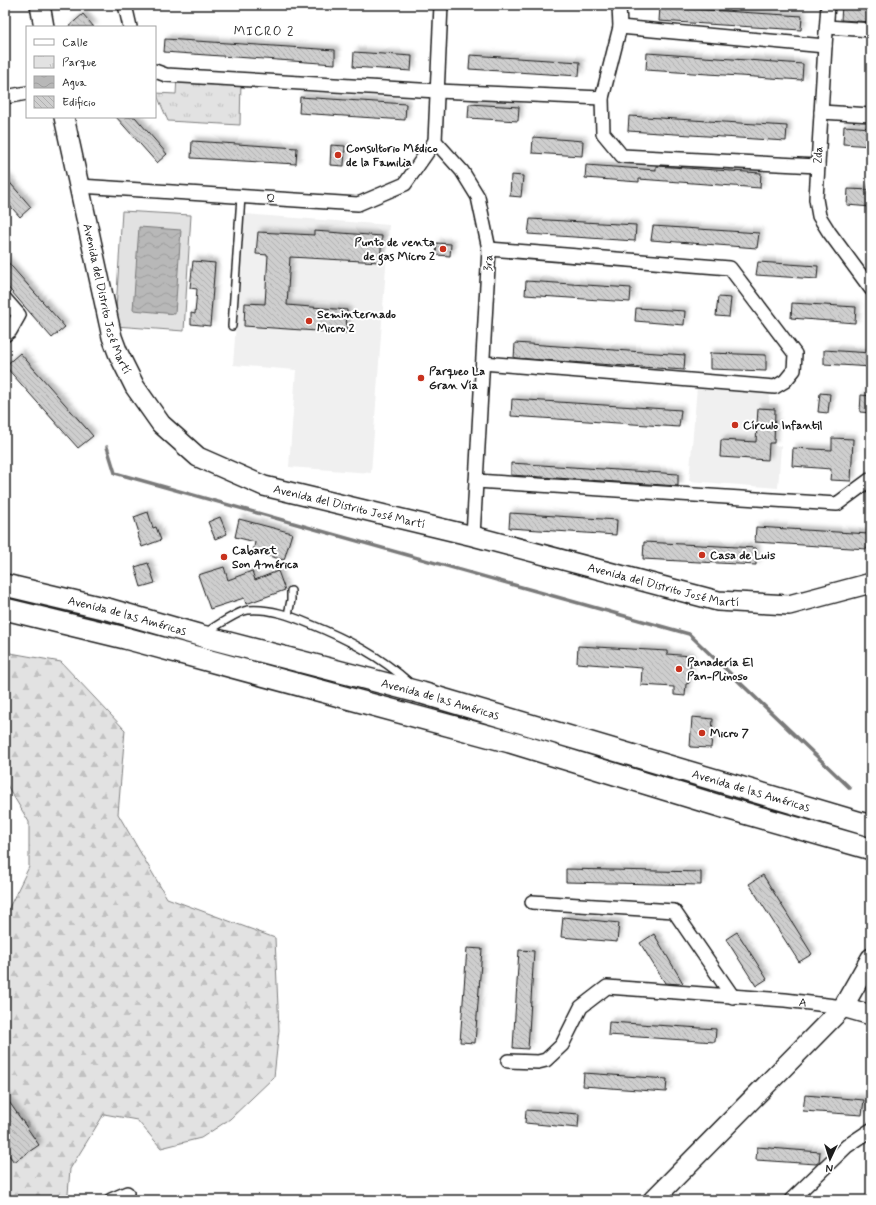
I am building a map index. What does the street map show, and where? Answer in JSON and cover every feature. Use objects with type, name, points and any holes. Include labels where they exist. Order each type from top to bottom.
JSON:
[{"type":"main road","points":[[40,5],[44,26]]},
{"type":"main road","name":"Avenida del Distrito José Martí","points":[[64,118],[112,337],[118,353],[135,387],[161,424],[198,457],[264,486],[473,536],[718,601],[789,605],[870,584]]},
{"type":"main road","name":"Avenida de las Américas","points":[[5,585],[111,610],[202,636],[422,693],[871,826]]},
{"type":"main road","name":"Avenida de las Américas","points":[[5,609],[125,638],[510,742],[869,852]]},
{"type":"main road","points":[[653,1200],[843,1007],[871,958]]},
{"type":"main road","name":"A","points":[[843,1007],[871,1015]]},
{"type":"street","points":[[125,5],[130,26]]},
{"type":"street","points":[[435,141],[441,5]]},
{"type":"street","points":[[619,5],[620,27],[602,98],[603,132],[622,156],[818,166]]},
{"type":"street","name":"2da","points":[[828,5],[816,199],[819,216],[871,289]]},
{"type":"street","points":[[620,27],[825,46]]},
{"type":"street","points":[[827,27],[871,30]]},
{"type":"street","points":[[162,74],[437,91],[602,98]]},
{"type":"street","points":[[5,97],[26,93]]},
{"type":"street","points":[[821,112],[871,115]]},
{"type":"street","name":"Q","points":[[80,186],[358,204],[406,184],[435,141]]},
{"type":"street","name":"3ra","points":[[435,141],[462,171],[478,197],[489,250],[473,536]]},
{"type":"street","points":[[482,363],[776,386],[785,381],[794,370],[795,354],[730,268],[489,250]]},
{"type":"street","points":[[5,299],[19,314],[10,331],[5,335]]},
{"type":"street","points":[[476,481],[837,504],[871,479]]},
{"type":"street","points":[[532,902],[674,912],[733,997]]},
{"type":"street","name":"A","points":[[508,1061],[538,1062],[546,1060],[562,1045],[581,1007],[607,986],[785,1000],[843,1007]]},
{"type":"street","points":[[791,1200],[847,1146],[871,1130]]},
{"type":"street","points":[[111,1200],[127,1193]]},
{"type":"lane","points":[[232,326],[241,197]]},
{"type":"lane","points":[[288,615],[291,591]]},
{"type":"lane","points":[[202,636],[216,626],[247,610],[269,611],[288,615],[340,636],[373,655],[394,669],[422,693]]},
{"type":"shaded area","name":"Seminternado Micro 2","points":[[244,214],[389,225],[371,473],[289,467],[296,370],[233,365]]},
{"type":"shaded area","name":"Círculo Infantil","points":[[697,387],[770,393],[769,404],[778,404],[775,446],[781,446],[778,488],[689,481]]},
{"type":"green space","points":[[177,77],[241,81],[240,125],[168,121],[156,93],[176,94]]},
{"type":"green space","points":[[122,211],[191,215],[184,331],[115,326]]},
{"type":"green space","points":[[5,652],[61,662],[125,730],[118,814],[167,898],[275,938],[279,1030],[274,1077],[230,1119],[201,1138],[161,1148],[137,1120],[104,1114],[70,1169],[68,1194],[57,1200],[5,1200],[5,916],[29,867],[29,822],[5,782]]},
{"type":"water","points":[[139,227],[181,230],[175,314],[133,310]]},
{"type":"building","points":[[842,5],[871,5],[871,22],[841,20]]},
{"type":"building","points":[[660,7],[802,16],[801,30],[659,21]]},
{"type":"building","points":[[83,14],[93,26],[69,26]]},
{"type":"building","points":[[165,39],[335,50],[335,64],[164,52]]},
{"type":"building","points":[[354,52],[412,56],[411,71],[353,67]]},
{"type":"building","points":[[647,53],[803,64],[802,80],[646,70]]},
{"type":"building","points":[[470,55],[580,62],[579,76],[469,69]]},
{"type":"building","points":[[300,97],[406,104],[405,120],[299,113]]},
{"type":"building","points":[[469,104],[519,107],[518,121],[468,118]]},
{"type":"building","points":[[629,116],[787,126],[786,141],[628,131]]},
{"type":"building","points":[[117,118],[136,118],[167,154],[157,163]]},
{"type":"building","points":[[844,126],[871,128],[871,146],[843,144]]},
{"type":"building","points":[[533,137],[583,141],[582,156],[532,153]]},
{"type":"building","points":[[192,141],[297,148],[296,164],[191,158]]},
{"type":"building","name":"Consultorio Médico de la Familia","points":[[331,145],[345,146],[344,166],[330,165]]},
{"type":"building","points":[[586,165],[656,170],[656,166],[761,173],[760,188],[639,179],[639,182],[585,178]]},
{"type":"building","points":[[511,175],[523,176],[521,197],[510,196]]},
{"type":"building","points":[[5,177],[31,207],[20,217],[5,200]]},
{"type":"building","points":[[848,189],[871,190],[871,207],[847,205]]},
{"type":"building","points":[[530,219],[636,225],[635,241],[528,234]]},
{"type":"building","points":[[653,226],[759,233],[757,248],[651,240]]},
{"type":"building","points":[[314,231],[382,236],[380,262],[290,257],[287,305],[347,310],[346,333],[244,326],[245,303],[265,304],[268,255],[256,254],[258,232],[314,235]]},
{"type":"building","points":[[437,243],[451,244],[450,256],[436,255]]},
{"type":"building","points":[[5,259],[65,327],[52,338],[5,284]]},
{"type":"building","points":[[193,261],[215,263],[210,326],[191,324],[191,313],[195,314],[197,289],[190,288]]},
{"type":"building","points":[[758,262],[818,266],[817,279],[756,275]]},
{"type":"building","points":[[526,281],[631,288],[630,302],[525,295]]},
{"type":"building","points":[[718,297],[731,298],[729,317],[716,316]]},
{"type":"building","points":[[792,303],[856,307],[855,323],[791,318]]},
{"type":"building","points":[[636,308],[685,311],[684,325],[635,321]]},
{"type":"building","points":[[515,343],[685,355],[684,370],[514,358]]},
{"type":"building","points":[[824,350],[871,353],[871,367],[824,364]]},
{"type":"building","points":[[20,353],[93,436],[78,448],[5,366]]},
{"type":"building","points":[[710,353],[766,355],[766,371],[710,369]]},
{"type":"building","points":[[820,393],[830,394],[828,413],[818,412]]},
{"type":"building","points":[[861,395],[871,396],[871,413],[860,412]]},
{"type":"building","points":[[512,399],[681,410],[679,427],[511,416]]},
{"type":"building","points":[[758,408],[775,409],[774,443],[769,443],[768,460],[720,457],[721,440],[756,442]]},
{"type":"building","points":[[832,438],[853,439],[851,481],[830,480],[831,469],[792,466],[793,448],[832,450]]},
{"type":"building","points":[[511,463],[678,474],[678,486],[511,475]]},
{"type":"building","points":[[148,512],[153,528],[156,527],[161,540],[142,547],[137,533],[139,533],[134,517]]},
{"type":"building","points":[[510,513],[617,520],[616,535],[509,528]]},
{"type":"building","points":[[220,517],[227,534],[215,539],[208,522]]},
{"type":"building","points":[[239,519],[292,533],[284,560],[253,552],[255,542],[235,537]]},
{"type":"building","points":[[756,527],[869,534],[867,549],[755,542]]},
{"type":"building","points":[[644,542],[756,548],[756,565],[643,559]]},
{"type":"building","points":[[148,563],[155,583],[141,587],[135,567]]},
{"type":"building","points":[[224,567],[228,580],[252,571],[255,580],[278,571],[285,590],[246,604],[244,598],[210,609],[198,575]]},
{"type":"building","points":[[578,646],[667,651],[667,654],[691,656],[689,683],[686,684],[685,696],[674,695],[674,687],[641,685],[642,668],[577,663]]},
{"type":"building","name":"Micro 7","points":[[692,717],[713,719],[711,748],[690,747]]},
{"type":"building","points":[[566,869],[701,872],[701,885],[566,882]]},
{"type":"building","points":[[763,875],[812,954],[799,962],[749,884]]},
{"type":"building","points":[[563,917],[619,923],[617,942],[561,937]]},
{"type":"building","points":[[737,932],[767,979],[756,986],[726,939]]},
{"type":"building","points":[[654,934],[683,983],[665,983],[640,943]]},
{"type":"building","points":[[467,948],[482,949],[475,1043],[460,1042]]},
{"type":"building","points":[[519,950],[534,951],[528,1049],[513,1048]]},
{"type":"building","points":[[609,1022],[716,1029],[715,1042],[608,1035]]},
{"type":"building","points":[[584,1073],[667,1079],[666,1092],[583,1086]]},
{"type":"building","points":[[805,1095],[864,1100],[862,1115],[803,1111]]},
{"type":"building","points":[[5,1096],[39,1145],[14,1162],[5,1150]]},
{"type":"building","points":[[526,1110],[579,1114],[578,1128],[525,1123]]},
{"type":"building","points":[[757,1147],[820,1152],[819,1162],[816,1164],[756,1160]]},
{"type":"waterway","points":[[107,447],[115,473],[689,634],[850,788]]},
{"type":"place","name":"Consultorio Médico de la Familia","points":[[338,155]]},
{"type":"place","name":"Punto de venta de gas Micro 2","points":[[443,249]]},
{"type":"place","name":"Seminternado Micro 2","points":[[309,321]]},
{"type":"place","name":"Parqueo La Gran Vía","points":[[421,378]]},
{"type":"place","name":"Círculo Infantil","points":[[735,425]]},
{"type":"place","name":"Casa de Luis","points":[[702,555]]},
{"type":"place","name":"Cabaret Son América","points":[[224,557]]},
{"type":"place","name":"Panadería El Pan-Plinoso","points":[[679,669]]},
{"type":"place","name":"Micro 7","points":[[702,733]]},
{"type":"district","name":"MICRO 2","points":[[264,30]]}]
